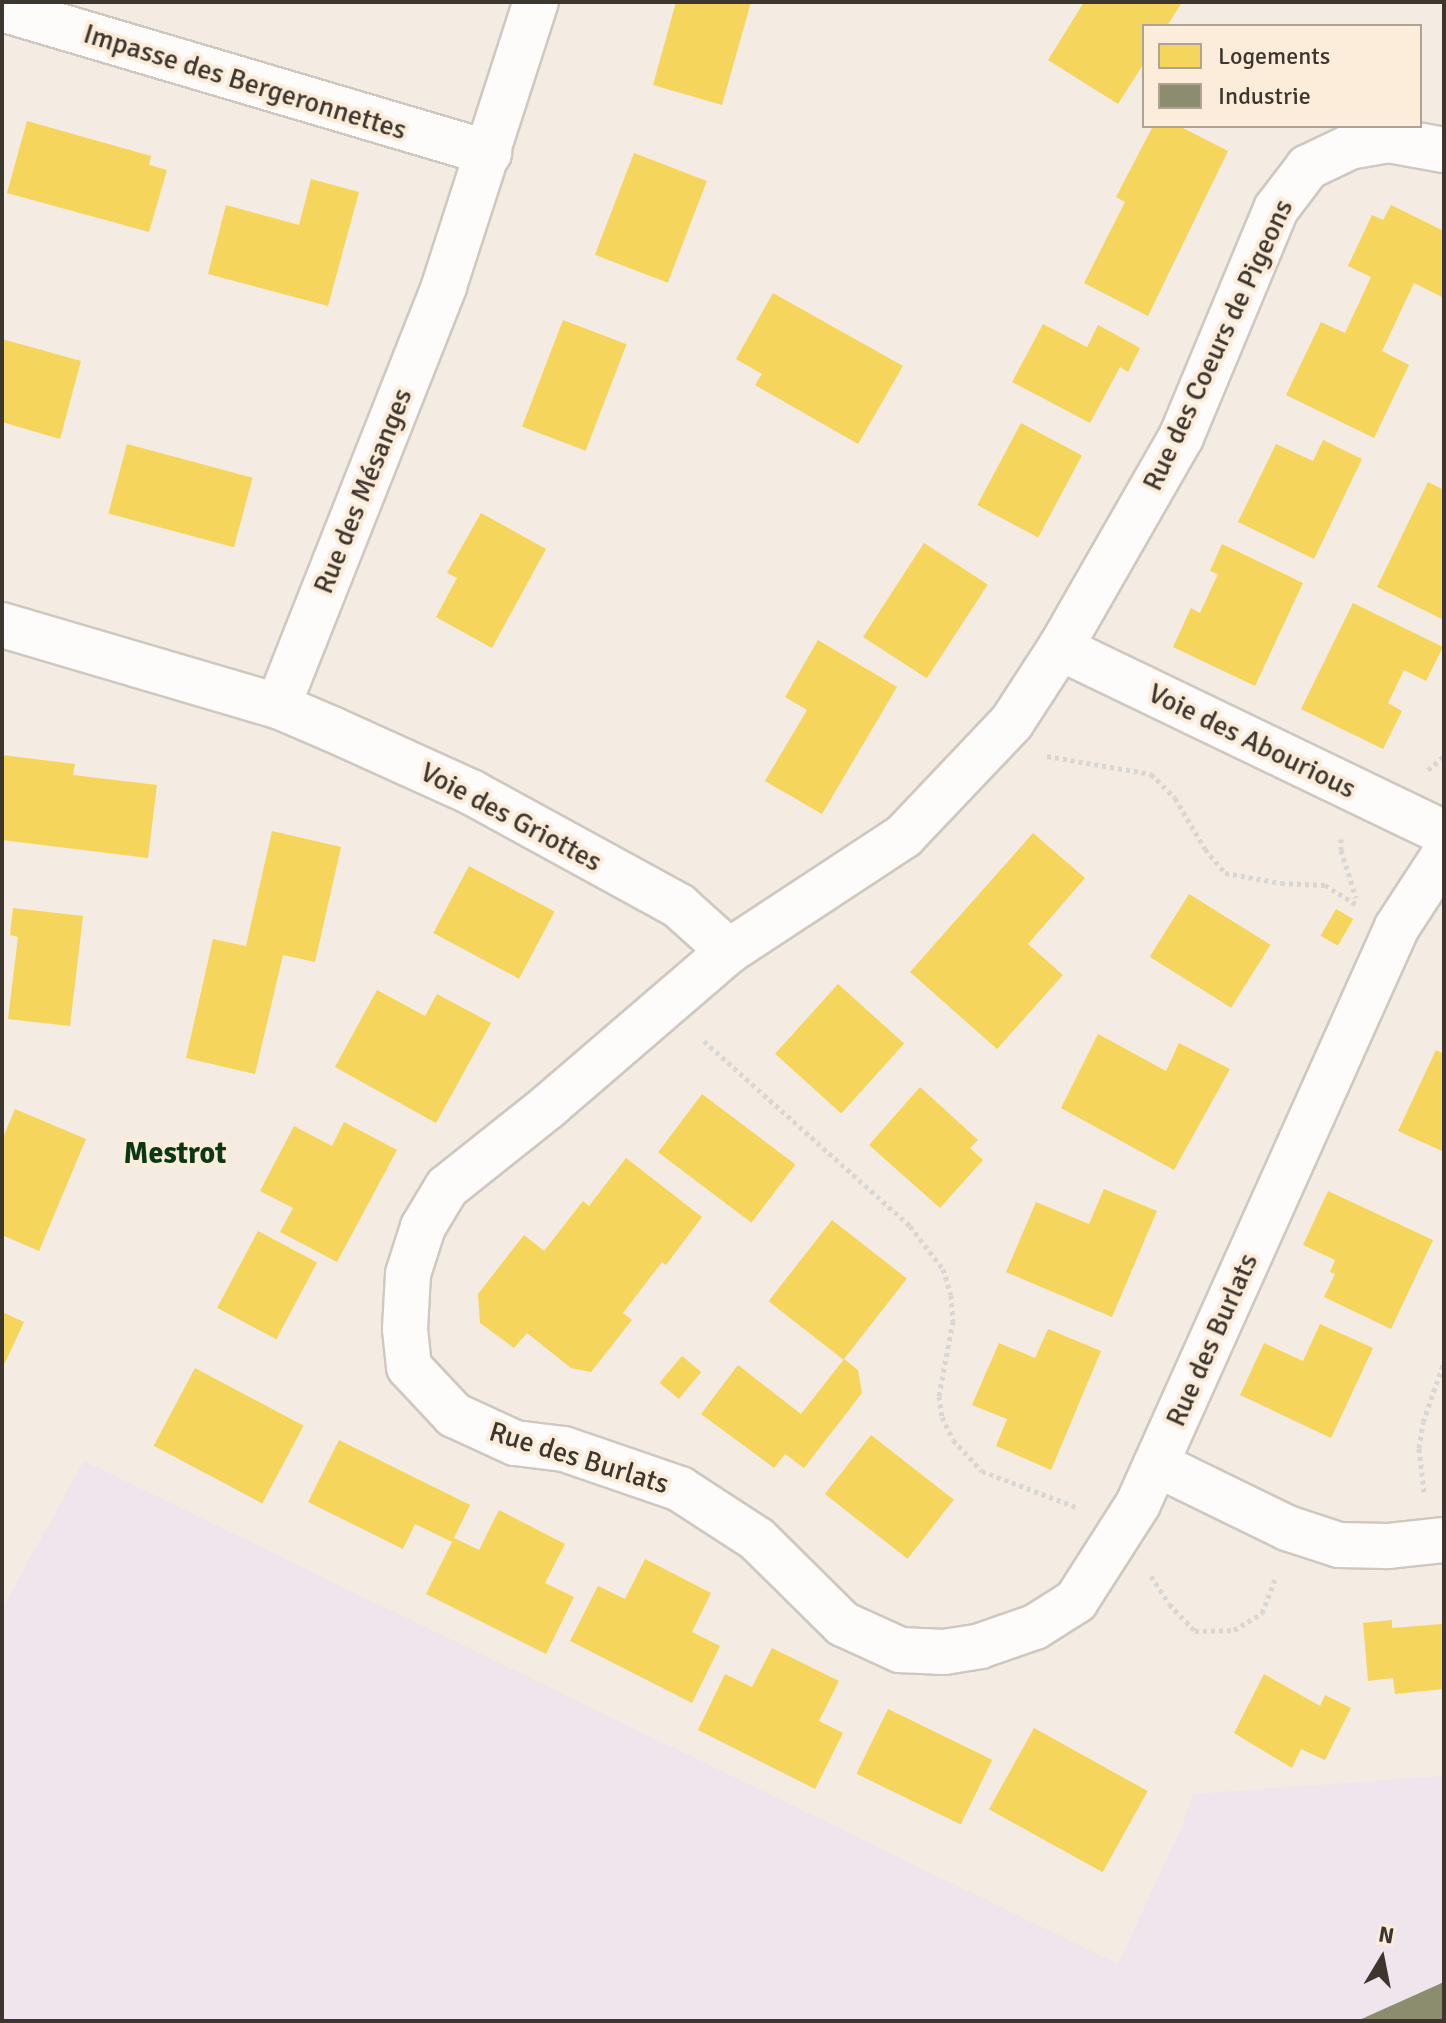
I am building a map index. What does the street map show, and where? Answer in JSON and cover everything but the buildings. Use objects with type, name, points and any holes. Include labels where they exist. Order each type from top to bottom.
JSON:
[{"type":"street","name":"Rue des Mésanges","points":[[278,706],[444,286],[536,2]]},
{"type":"street","name":"Impasse des Bergeronnettes","points":[[2,9],[489,153]]},
{"type":"street","name":"Rue des Coeurs de Pigeons","points":[[1060,648],[1181,437],[1276,209],[1308,167],[1350,147],[1389,140],[1444,150]]},
{"type":"street","points":[[2,625],[278,706]]},
{"type":"street","name":"Rue des Burlats","points":[[1060,648],[1012,722],[904,836],[729,951],[549,1106],[447,1187],[423,1227],[408,1274],[405,1329],[409,1367],[454,1415],[515,1443],[564,1449],[680,1489],[757,1539],[843,1624],[900,1650],[944,1652],[980,1646],[1035,1627],[1076,1601],[1138,1504],[1397,927],[1444,855]]},
{"type":"street","name":"Voie des Abourious","points":[[1060,648],[1444,833]]},
{"type":"street","name":"Voie des Griottes","points":[[278,706],[485,800],[679,906],[729,951]]},
{"type":"street","points":[[1156,1464],[1287,1528],[1339,1545],[1388,1546],[1444,1540]]},
{"type":"path","points":[[1012,722],[1047,756],[1151,774],[1175,798],[1205,849],[1225,873],[1281,883],[1325,885],[1359,906],[1341,850],[1342,825],[1353,790]]},
{"type":"path","points":[[694,1033],[910,1226],[943,1269],[951,1295],[953,1321],[939,1396],[942,1417],[953,1440],[982,1471],[1089,1511]]},
{"type":"path","points":[[1425,1497],[1419,1448],[1427,1402],[1444,1362]]},
{"type":"shaded area","points":[[84,1461],[1118,1964],[1181,1829],[1193,1794],[1444,1776],[1444,2021],[2,2021],[2,1609]]},
{"type":"district","name":"Mestrot","points":[[175,1154]]}]
